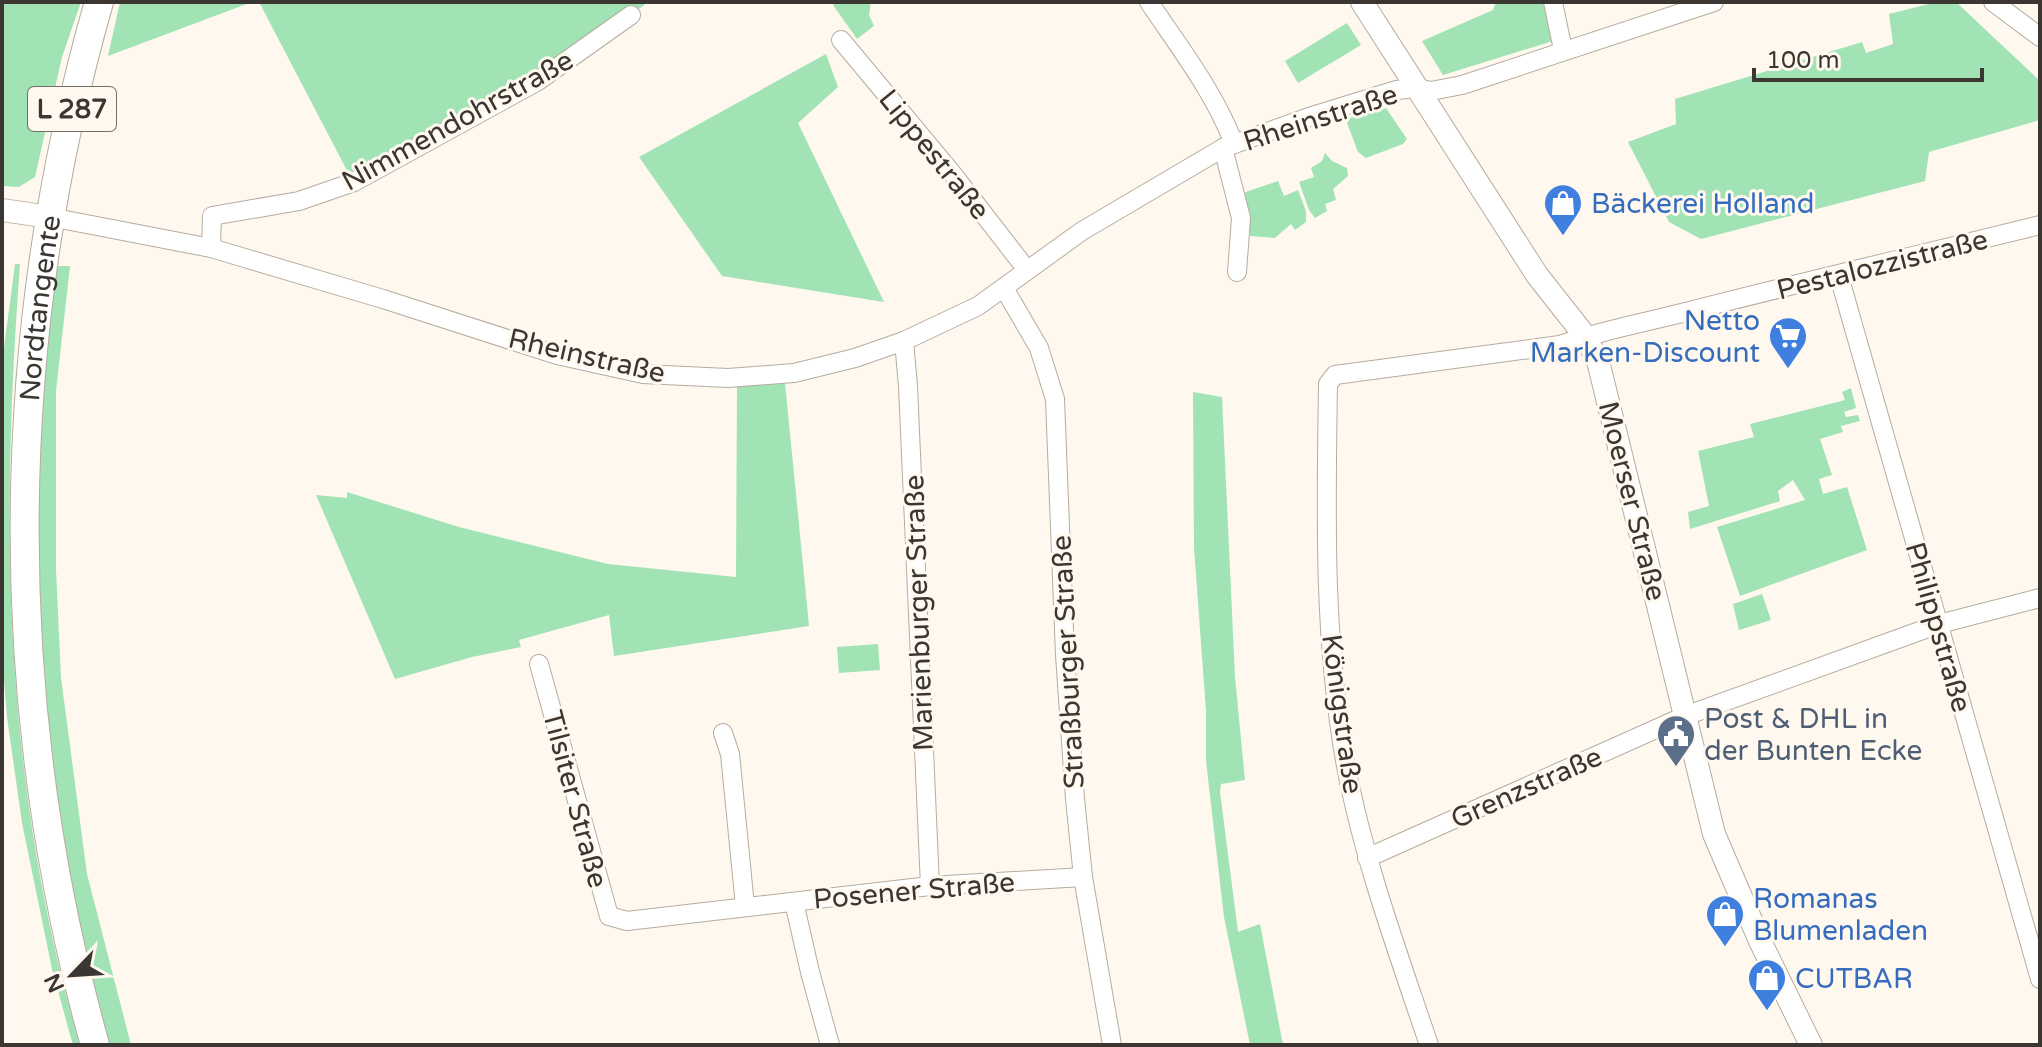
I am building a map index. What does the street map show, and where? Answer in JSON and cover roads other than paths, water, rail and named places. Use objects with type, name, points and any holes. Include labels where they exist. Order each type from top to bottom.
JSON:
[{"type":"main road","name":"Nordtangente","points":[[95,1045],[69,949],[34,760],[20,548],[34,335],[50,217],[80,67],[99,2]]},
{"type":"street","points":[[1149,2],[1227,126],[1229,146]]},
{"type":"street","name":"Moerser Straße","points":[[1362,2],[1537,275],[1585,336],[1598,361],[1616,425],[1705,804],[1723,859],[1811,1045]]},
{"type":"street","points":[[1553,2],[1563,50]]},
{"type":"street","name":"Rheinstraße","points":[[50,217],[211,248],[557,355],[643,374],[728,378],[794,373],[855,358],[904,341],[978,306],[1082,231],[1229,146],[1374,96],[1417,88],[1431,91],[1453,87],[1714,2]]},
{"type":"street","points":[[1993,2],[2040,37]]},
{"type":"street","name":"Nimmendohrstraße","points":[[211,248],[212,216],[299,201],[354,182],[550,73],[631,15]]},
{"type":"street","name":"Lippestraße","points":[[841,40],[951,172],[1027,270]]},
{"type":"street","name":"Rheinstraße","points":[[1229,146],[1241,218],[1237,272]]},
{"type":"street","points":[[2,210],[50,217]]},
{"type":"street","name":"Pestalozzistraße","points":[[1335,375],[1560,345],[1585,336],[2040,225]]},
{"type":"street","name":"Philippstraße","points":[[1839,276],[2040,979]]},
{"type":"street","name":"Straßburger Straße","points":[[1004,288],[1039,348],[1055,399],[1065,655],[1083,877],[1112,1045]]},
{"type":"street","name":"Marienburger Straße","points":[[904,341],[930,886]]},
{"type":"street","name":"Königstraße","points":[[1335,375],[1328,384],[1326,480],[1331,642],[1346,764],[1367,858],[1429,1045]]},
{"type":"street","name":"Grenzstraße","points":[[1367,858],[1685,716],[1939,624],[2040,598]]},
{"type":"street","name":"Tilsiter Straße","points":[[539,664],[609,916],[627,921]]},
{"type":"street","points":[[723,733],[730,754],[745,906]]},
{"type":"street","name":"Posener Straße","points":[[627,921],[930,886],[1083,877]]},
{"type":"street","points":[[794,902],[830,1045]]},
{"type":"place","name":"Bäckerei Holland","points":[[1563,237]]},
{"type":"place","name":"Netto Marken-Discount","points":[[1788,370]]},
{"type":"place","name":"Post & DHL in der Bunten Ecke","points":[[1676,768]]},
{"type":"place","name":"Romanas Blumenladen","points":[[1725,948]]},
{"type":"place","name":"CUTBAR","points":[[1767,1012]]}]
